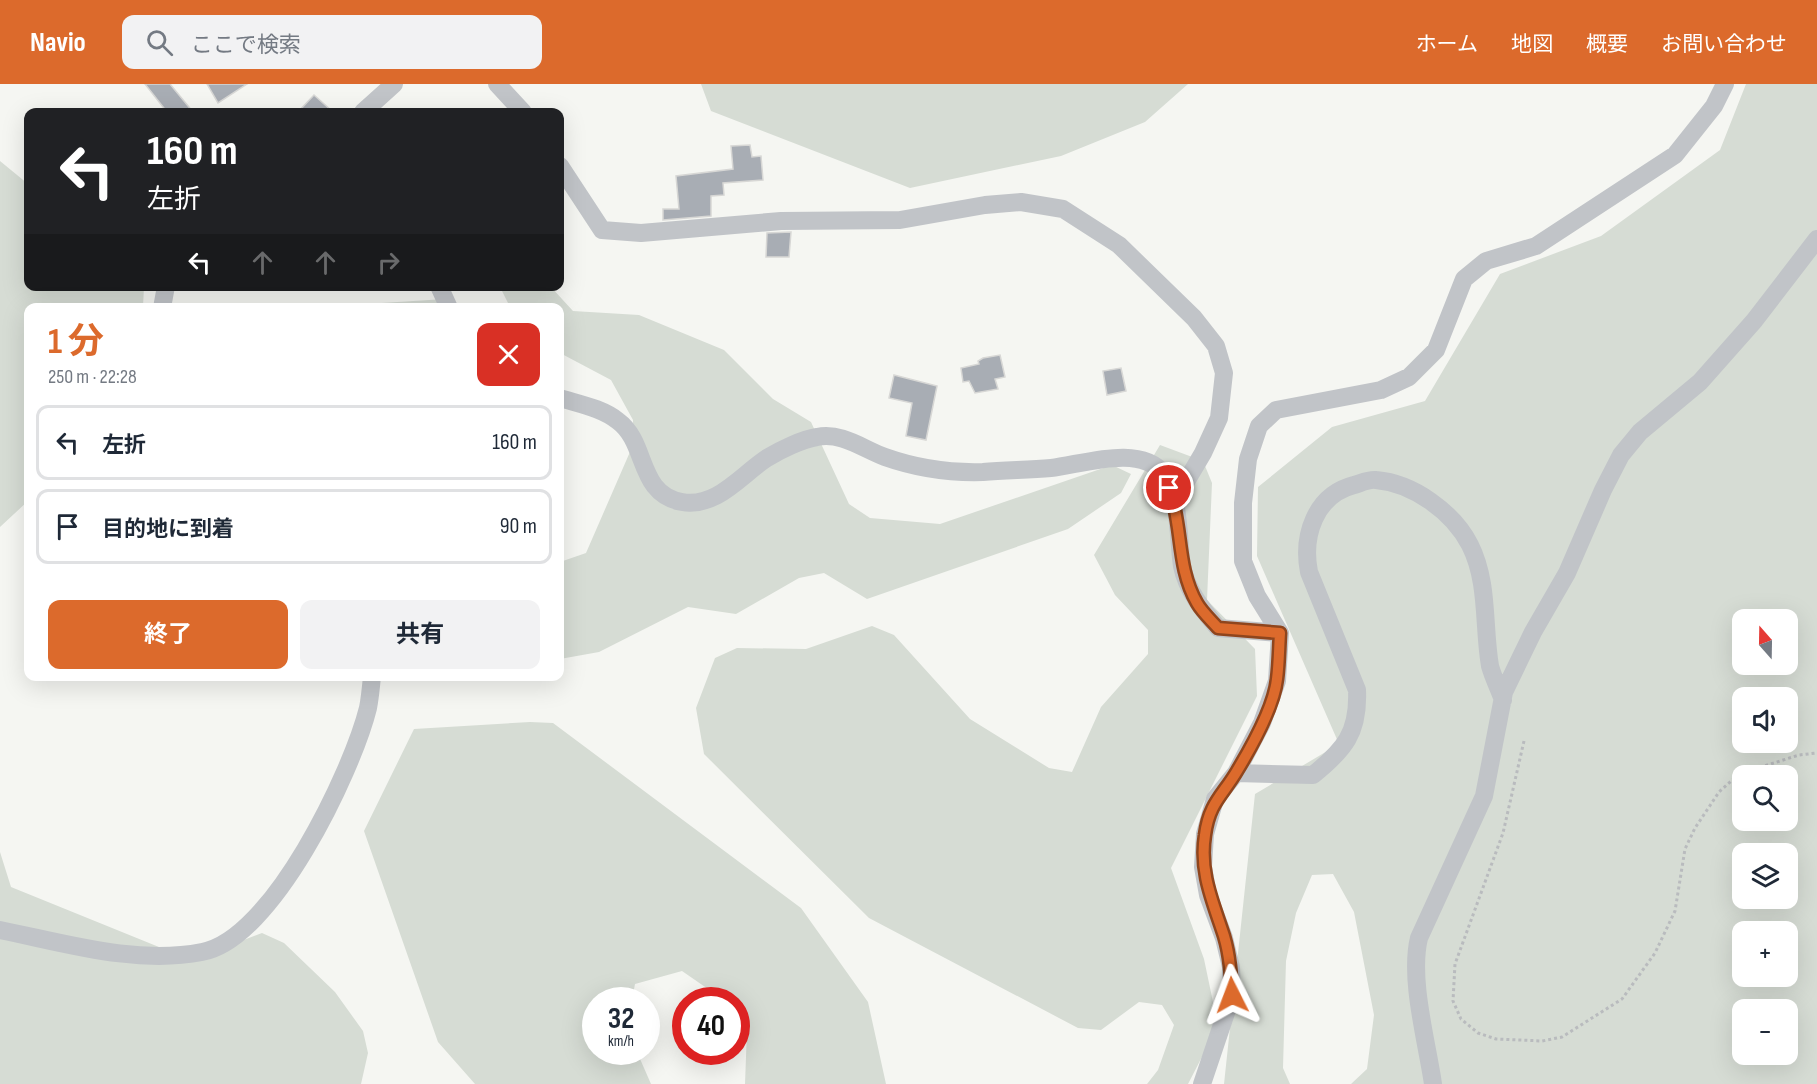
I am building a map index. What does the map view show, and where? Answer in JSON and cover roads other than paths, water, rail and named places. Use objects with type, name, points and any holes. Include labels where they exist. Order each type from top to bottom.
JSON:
[{"type":"street","points":[[367,108],[394,84]]},
{"type":"street","points":[[497,84],[518,108]]},
{"type":"street","points":[[1202,1084],[1232,995],[1231,967],[1208,895],[1203,867],[1205,834],[1215,799],[1236,772],[1262,723],[1277,681],[1280,633],[1257,596],[1243,561],[1243,503],[1248,459],[1259,426],[1276,410],[1381,390],[1409,377],[1436,350],[1464,279],[1486,261],[1536,246],[1675,155],[1714,106],[1725,84]]},
{"type":"street","points":[[564,172],[602,230],[641,233],[781,221],[900,220],[985,205],[1021,202],[1063,209],[1119,245],[1194,318],[1216,346],[1224,373],[1219,418],[1203,453],[1174,502]]},
{"type":"street","points":[[1433,1084],[1418,992],[1415,954],[1419,938],[1484,796],[1503,700],[1533,632],[1568,573],[1603,490],[1621,455],[1640,432],[1700,382],[1754,321],[1817,239]]},
{"type":"street","points":[[564,399],[597,410],[619,421],[629,433],[651,484],[663,496],[683,502],[700,502],[723,493],[768,457],[817,437],[841,437],[885,457],[927,468],[968,472],[1053,467],[1097,458],[1125,459],[1150,464],[1164,474],[1174,502],[1183,569],[1197,603],[1218,628],[1280,633]]},
{"type":"street","points":[[1236,772],[1312,775],[1338,755],[1352,733],[1358,710],[1357,690],[1309,572],[1306,556],[1309,529],[1322,504],[1341,488],[1374,479],[1397,485],[1422,496],[1443,512],[1470,544],[1484,588],[1491,667],[1503,700]]},
{"type":"street","points":[[0,930],[108,951],[155,956],[204,952],[230,942],[251,924],[277,893],[314,834],[349,762],[368,708],[371,681]]}]
